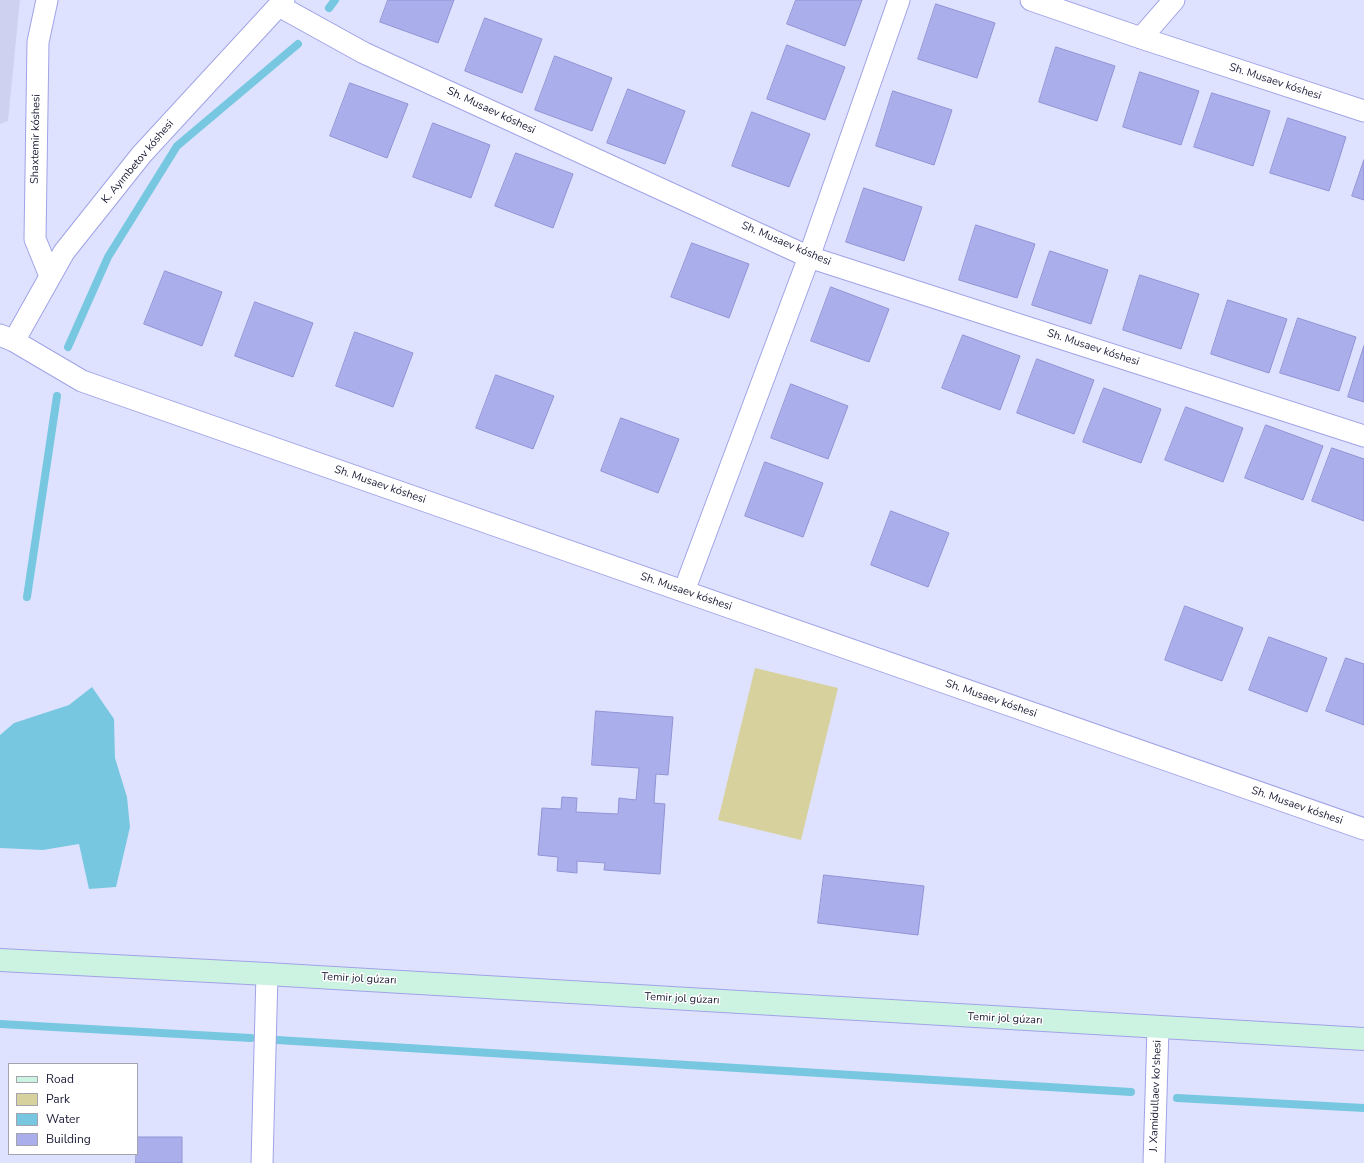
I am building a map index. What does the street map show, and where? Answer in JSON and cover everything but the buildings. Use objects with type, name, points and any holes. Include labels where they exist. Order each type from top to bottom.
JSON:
[{"type":"street","name":"Shaxtemir kóshesi","points":[[47,0],[38,42],[35,239],[50,276]]},
{"type":"street","points":[[684,591],[809,257],[899,0]]},
{"type":"street","name":"Sh. Musaev kóshesi","points":[[1031,0],[1141,38],[1364,111]]},
{"type":"street","points":[[1141,38],[1174,0]]},
{"type":"street","name":"K. Ayımbetov kóshesi","points":[[7,338],[50,276],[64,252],[142,154],[281,3]]},
{"type":"street","name":"Sh. Musaev kóshesi","points":[[281,3],[364,53],[809,257],[1364,436]]},
{"type":"street","name":"Sh. Musaev kóshesi","points":[[7,338],[82,382],[1364,829]]},
{"type":"street","name":"Temir jol gúzarı","points":[[0,960],[266,974],[1364,1039]]},
{"type":"street","points":[[262,1163],[266,974]]},
{"type":"street","name":"J. Xamidullaev ko'shesi","points":[[1154,1163],[1158,1028]]},
{"type":"shaded area","points":[[0,0],[20,0],[8,121],[0,124]]},
{"type":"green space","points":[[755,668],[838,688],[801,840],[718,820]]},
{"type":"water","points":[[92,687],[114,719],[115,758],[127,797],[130,827],[116,887],[89,889],[79,844],[43,850],[0,848],[0,735],[14,723],[69,705]]},
{"type":"waterway","points":[[329,8],[335,0]]},
{"type":"waterway","points":[[68,347],[108,257],[177,146],[298,44]]},
{"type":"waterway","points":[[27,597],[57,396]]},
{"type":"waterway","points":[[0,1024],[251,1038]]},
{"type":"waterway","points":[[277,1040],[1131,1092]]},
{"type":"waterway","points":[[1177,1098],[1364,1108]]}]
